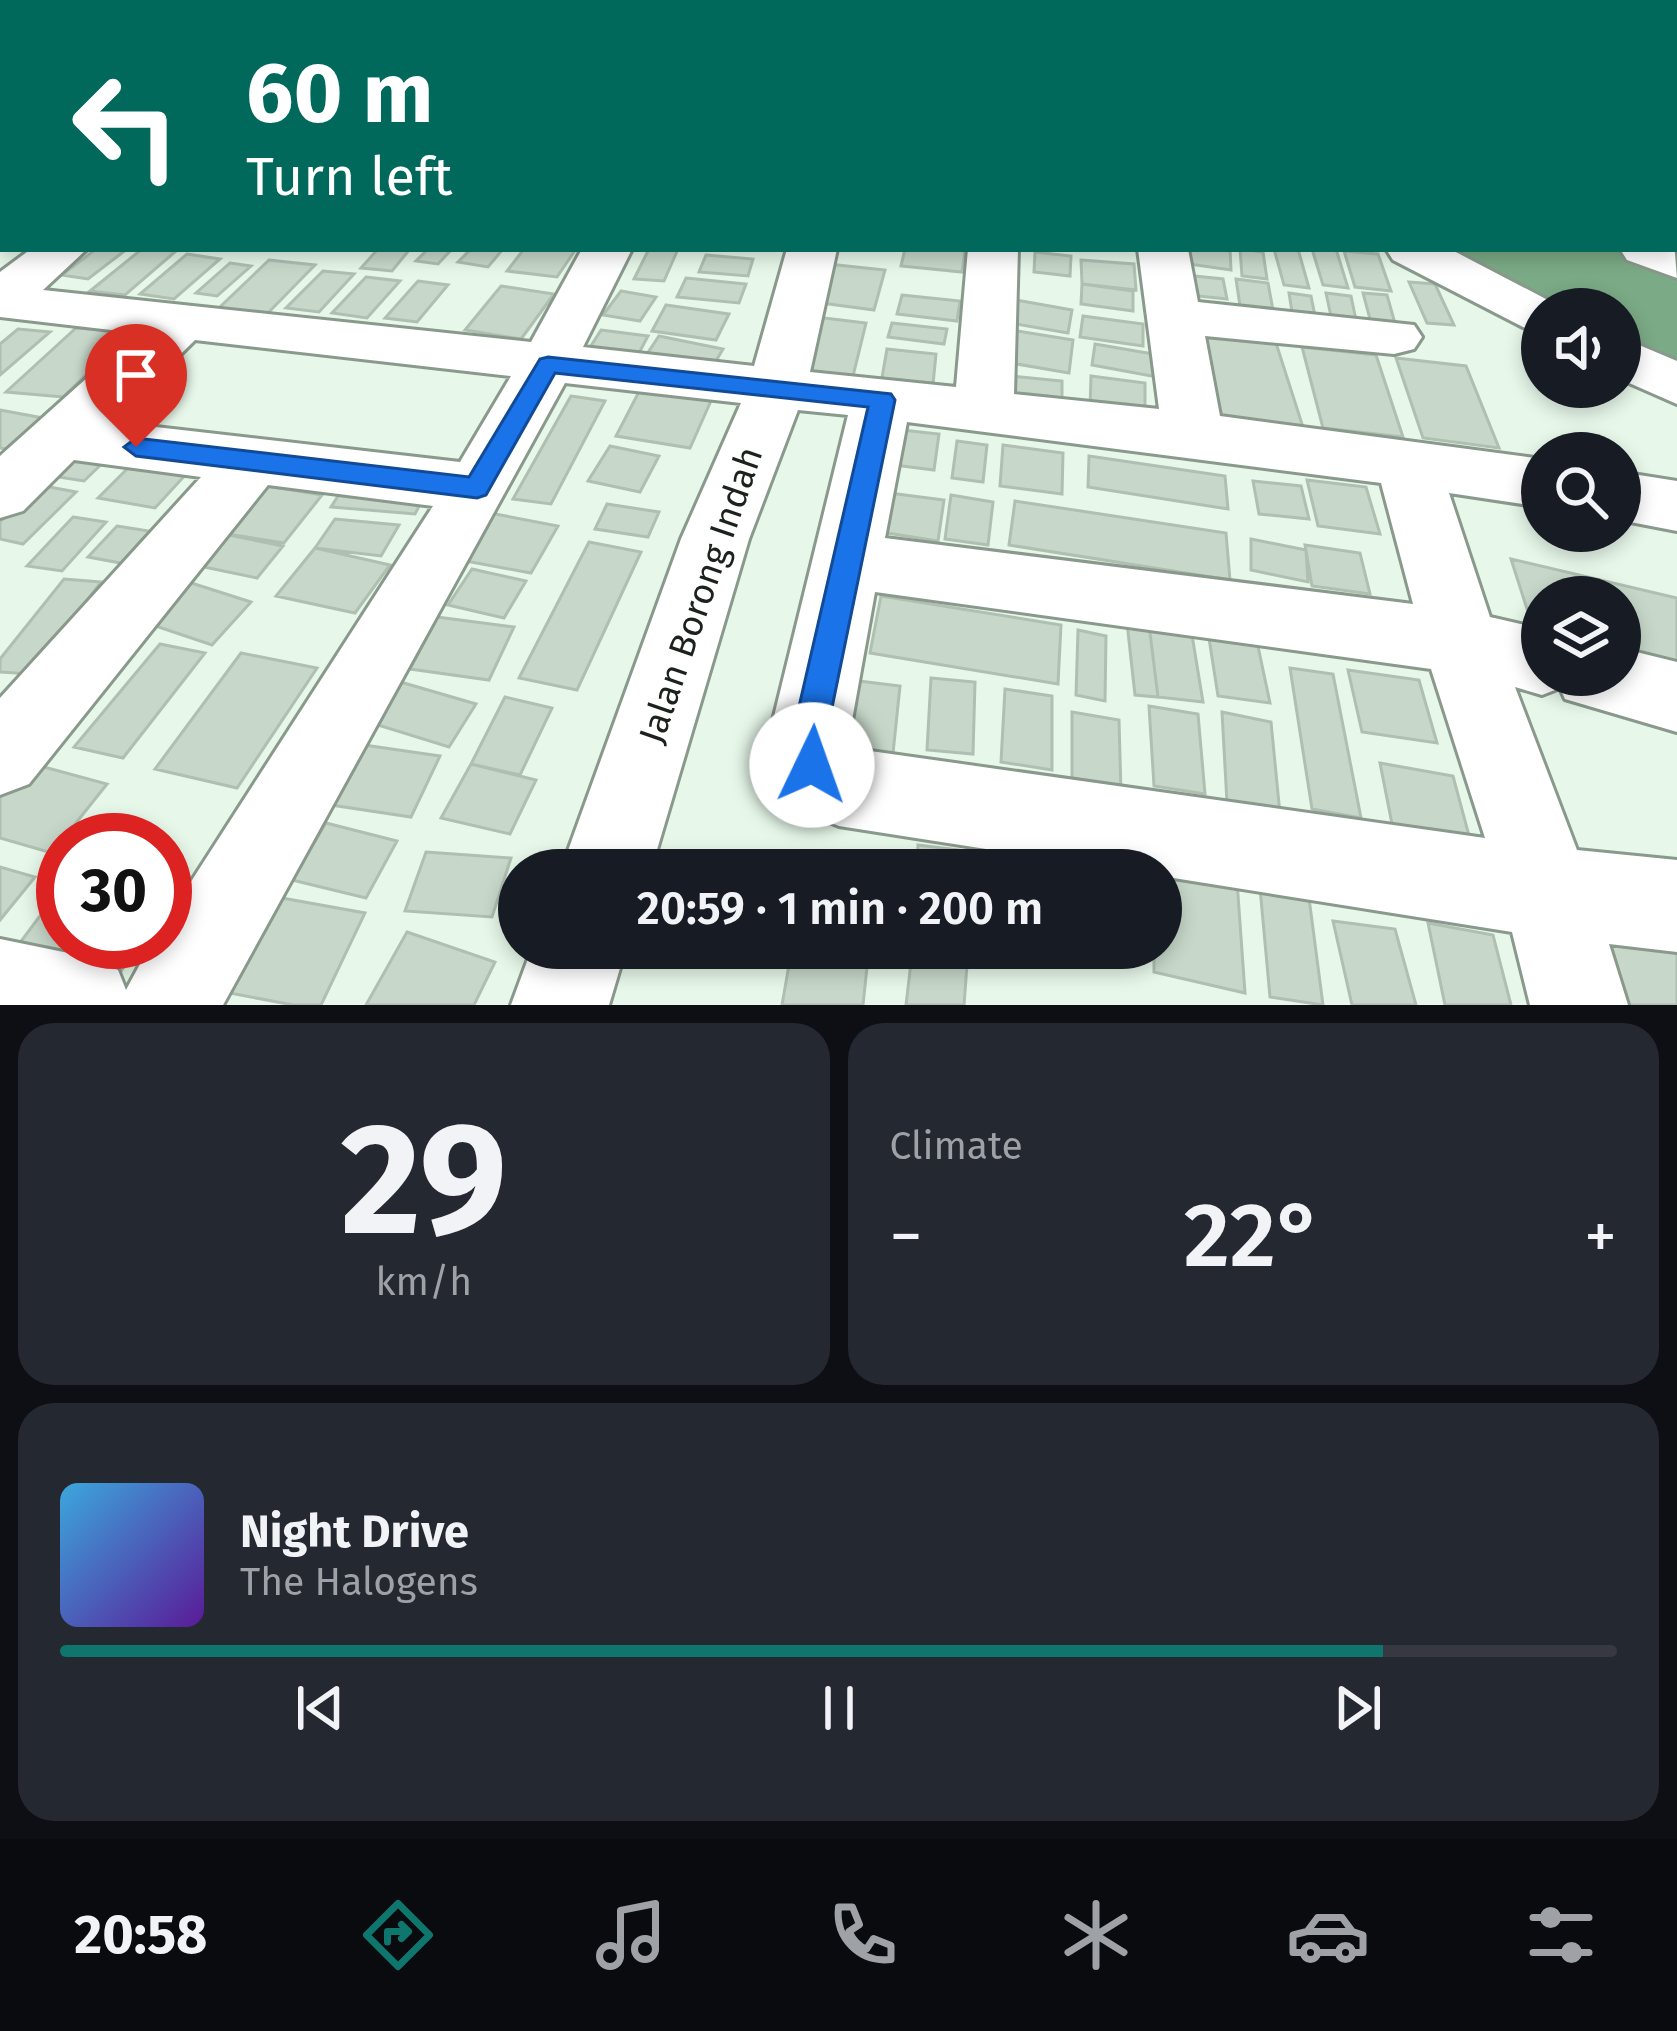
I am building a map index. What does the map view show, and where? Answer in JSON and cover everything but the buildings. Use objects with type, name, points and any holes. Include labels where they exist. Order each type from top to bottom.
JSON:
[{"type":"street","points":[[0,299],[58,252]]},
{"type":"street","points":[[169,1005],[477,488],[605,252]]},
{"type":"street","name":"Jalan Borong Indah","points":[[613,849],[715,539],[776,390],[811,252]]},
{"type":"street","points":[[984,410],[993,252]]},
{"type":"street","points":[[1162,252],[1193,434]]},
{"type":"street","points":[[1418,252],[1521,304]]},
{"type":"street","points":[[0,299],[1193,434],[1521,480]]},
{"type":"street","points":[[1172,316],[1394,337]]},
{"type":"street","points":[[0,494],[182,321]]},
{"type":"street","points":[[1641,367],[1677,385]]},
{"type":"street","points":[[882,400],[809,737],[812,765],[839,786],[1548,892],[1677,905]]},
{"type":"street","points":[[59,437],[477,488]]},
{"type":"street","points":[[0,757],[252,461]]},
{"type":"street","points":[[1408,463],[1460,641],[1548,892],[1579,1005]]},
{"type":"street","points":[[1641,500],[1677,506]]},
{"type":"street","points":[[846,561],[1460,641],[1521,657]]},
{"type":"street","points":[[1641,688],[1677,697]]},
{"type":"street","points":[[560,1005],[572,969]]},
{"type":"street","points":[[0,987],[83,1005]]},
{"type":"shaded area","points":[[1444,252],[1621,252],[1677,278],[1677,364],[1641,347],[1641,288],[1521,289]]},
{"type":"route","points":[[136,447],[477,488],[548,364],[882,400],[828,637],[809,737],[812,765]]}]
